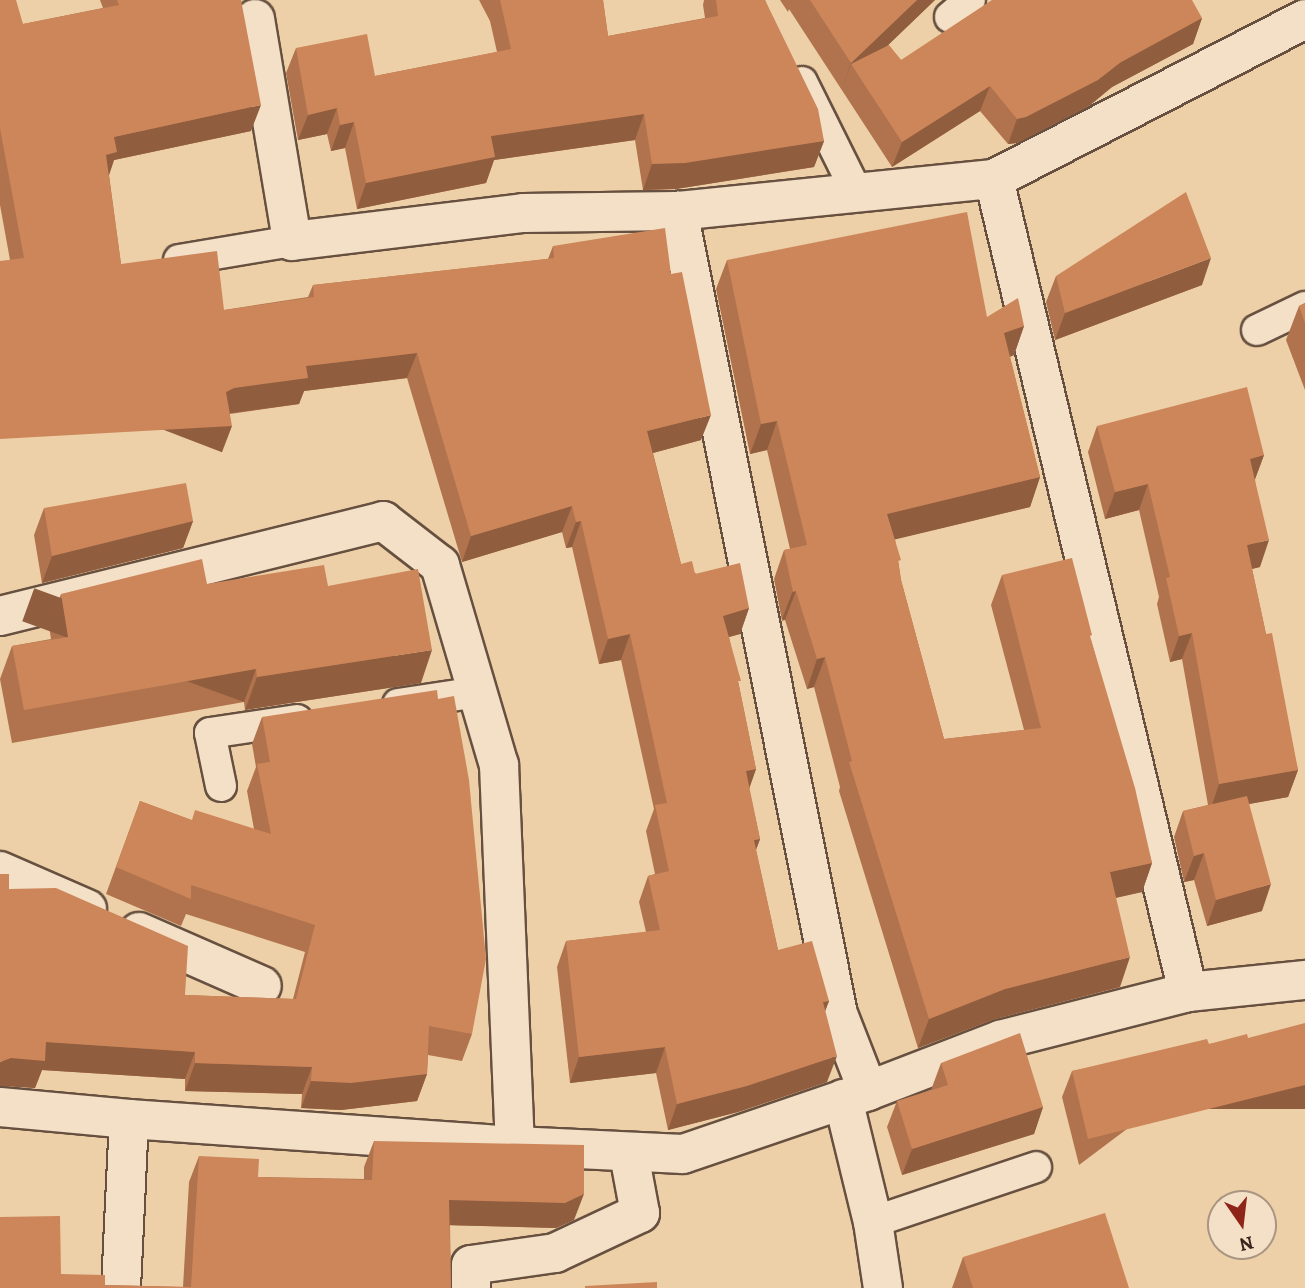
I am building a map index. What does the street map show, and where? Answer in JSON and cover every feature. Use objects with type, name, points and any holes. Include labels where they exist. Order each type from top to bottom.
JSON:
[{"type":"street","points":[[256,19],[292,241],[523,213],[678,211],[994,179],[1305,19]]},
{"type":"street","points":[[994,179],[1188,992]]},
{"type":"street","points":[[678,211],[856,1096],[883,1288]]},
{"type":"street","points":[[0,615],[383,521],[440,565],[499,765],[515,1146]]},
{"type":"street","points":[[0,871],[262,986]]},
{"type":"street","points":[[0,1107],[129,1119],[629,1154],[683,1154],[856,1096],[1000,1040],[1188,992],[1305,980]]},
{"type":"street","points":[[121,1288],[129,1119]]},
{"type":"street","points":[[471,1288],[471,1265],[555,1253],[640,1213],[629,1154]]},
{"type":"lane","points":[[791,60],[857,193]]},
{"type":"lane","points":[[151,265],[292,241]]},
{"type":"lane","points":[[1257,330],[1305,307]]},
{"type":"lane","points":[[370,708],[477,692]]},
{"type":"lane","points":[[221,786],[210,733],[330,715]]},
{"type":"lane","points":[[873,1222],[1036,1167]]},
{"type":"building","points":[[0,0],[16,0],[23,24],[119,5],[117,0],[241,0],[261,105],[114,137],[117,152],[106,155],[121,264],[217,251],[224,310],[314,297],[313,285],[554,258],[553,246],[665,228],[671,274],[682,272],[711,415],[647,431],[681,564],[692,561],[695,574],[740,563],[749,608],[723,616],[741,681],[738,681],[756,769],[746,771],[760,839],[754,840],[778,950],[812,941],[829,1001],[823,1002],[837,1056],[747,1086],[677,1104],[665,1047],[579,1057],[566,941],[660,930],[648,876],[669,871],[655,805],[667,803],[630,634],[608,639],[581,521],[576,522],[572,506],[471,536],[417,353],[306,366],[308,378],[234,388],[226,392],[232,426],[0,439],[0,261],[24,258],[0,128]]},
{"type":"building","points":[[500,0],[603,0],[608,36],[718,16],[716,0],[765,0],[818,109],[824,141],[685,163],[652,164],[644,114],[491,136],[495,157],[366,183],[354,122],[340,125],[337,108],[308,115],[296,48],[367,34],[375,76],[511,49]]},
{"type":"building","points":[[810,0],[917,0],[851,63]]},
{"type":"building","points":[[992,0],[1192,0],[1202,18],[1121,62],[1098,80],[1026,117],[1017,119],[990,86],[902,142],[851,64],[889,45],[901,60]]},
{"type":"building","points":[[1186,192],[1211,258],[1065,313],[1056,276]]},
{"type":"building","points":[[967,212],[987,317],[1018,298],[1024,326],[1004,333],[1040,477],[887,514],[901,560],[898,561],[901,580],[944,739],[1041,728],[1002,575],[1072,558],[1092,635],[1090,636],[1135,788],[1152,863],[1110,872],[1130,957],[1005,989],[929,1019],[849,762],[852,761],[825,657],[817,659],[796,591],[793,592],[784,550],[807,545],[777,421],[761,424],[727,260]]},
{"type":"building","points":[[1305,303],[1305,323],[1299,306]]},
{"type":"building","points":[[1247,387],[1264,455],[1250,459],[1269,540],[1247,545],[1266,634],[1272,633],[1298,770],[1219,784],[1192,633],[1179,636],[1166,578],[1170,577],[1148,484],[1115,492],[1097,426]]},
{"type":"building","points":[[186,483],[193,521],[52,556],[44,508]]},
{"type":"building","points":[[202,559],[207,584],[324,565],[328,586],[418,569],[432,650],[257,677],[256,669],[24,710],[12,646],[68,637],[61,594]]},
{"type":"building","points":[[437,690],[438,699],[454,696],[469,780],[486,959],[472,1034],[429,1026],[427,1074],[351,1083],[311,1081],[312,1067],[195,1063],[195,1052],[46,1042],[45,1061],[11,1058],[0,1062],[0,874],[9,874],[9,889],[56,888],[188,946],[185,995],[296,999],[315,925],[191,885],[191,899],[116,867],[140,801],[192,820],[195,810],[271,834],[257,764],[270,762],[262,717]]},
{"type":"building","points":[[1247,796],[1271,884],[1216,900],[1204,853],[1194,856],[1183,811]]},
{"type":"building","points":[[1305,1023],[1305,1085],[1088,1139],[1072,1071],[1207,1039],[1209,1044],[1247,1034],[1248,1038]]},
{"type":"building","points":[[1020,1033],[1043,1107],[912,1149],[897,1101],[948,1085],[941,1063]]},
{"type":"building","points":[[374,1141],[584,1145],[584,1194],[565,1203],[449,1200],[451,1288],[0,1288],[0,1217],[60,1216],[61,1274],[105,1275],[105,1285],[191,1287],[199,1156],[259,1159],[258,1177],[372,1180]]},
{"type":"building","points":[[1105,1213],[1129,1288],[973,1288],[963,1257]]},
{"type":"building","points":[[657,1282],[657,1288],[585,1288],[585,1286]]}]
